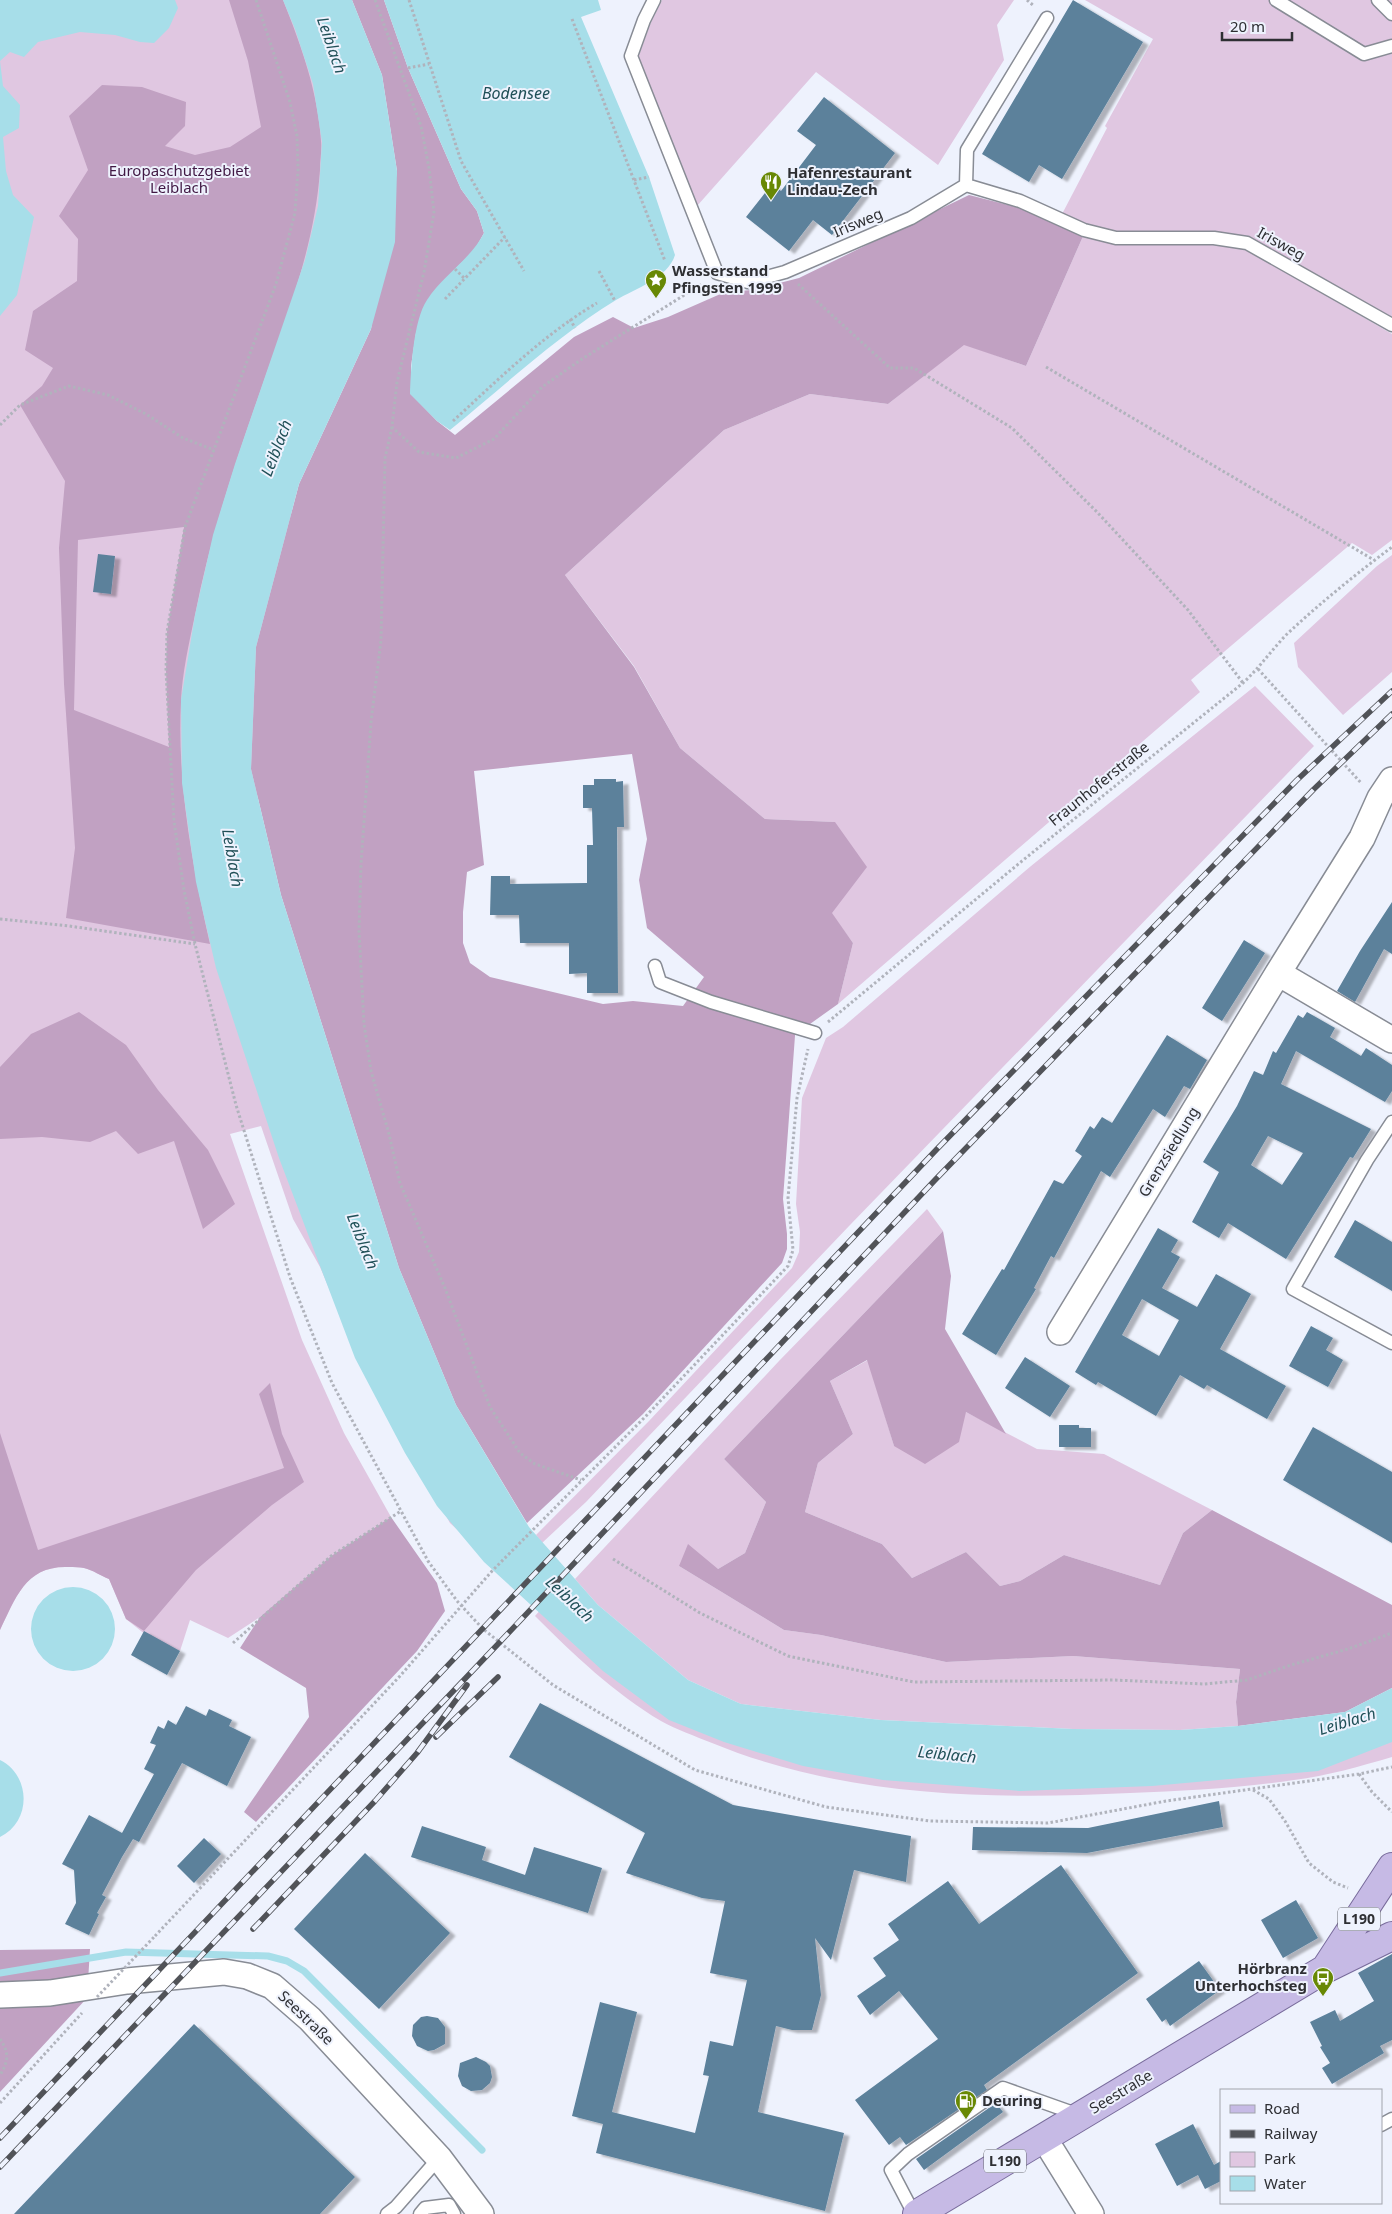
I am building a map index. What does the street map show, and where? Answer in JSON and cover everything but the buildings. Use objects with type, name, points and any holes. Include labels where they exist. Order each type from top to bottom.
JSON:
[{"type":"main road","name":"Seestraße","points":[[1325,1969],[1392,1867]]},
{"type":"main road","name":"Seestraße","points":[[915,2214],[1325,1969],[1392,1936]]},
{"type":"street","name":"Grenzsiedlung","points":[[1060,1332],[1362,838],[1380,798],[1392,780]]},
{"type":"street","points":[[1278,973],[1392,1040]]},
{"type":"street","name":"Seestraße","points":[[0,1995],[50,1993],[128,1981],[224,1972],[247,1976],[272,1986],[310,2019],[439,2158],[481,2214]]},
{"type":"street","points":[[1044,2138],[1091,2214]]},
{"type":"lane","points":[[654,0],[644,20],[631,56],[717,273]]},
{"type":"lane","points":[[1276,0],[1364,54],[1392,46]]},
{"type":"lane","points":[[1378,0],[1392,14]]},
{"type":"lane","points":[[966,185],[967,150],[1047,18]]},
{"type":"lane","name":"Irisweg","points":[[717,273],[748,282],[785,272],[911,218],[966,185],[1020,201],[1084,230],[1116,238],[1214,238],[1247,243],[1392,325]]},
{"type":"lane","points":[[655,966],[660,982],[710,1002],[815,1032]]},
{"type":"lane","points":[[1392,1122],[1367,1160],[1292,1289],[1392,1343]]},
{"type":"lane","points":[[915,2214],[892,2170],[908,2154],[1003,2088],[1081,2116]]},
{"type":"lane","points":[[387,2214],[396,2207],[439,2158]]},
{"type":"lane","points":[[420,2214],[425,2208],[449,2205],[454,2214]]},
{"type":"path","points":[[256,0],[290,102],[297,136],[298,170],[295,213],[276,284],[185,527],[167,632],[166,671],[174,821],[184,890],[195,944],[236,1105],[270,1217],[296,1293],[332,1383],[428,1561],[460,1605],[499,1643],[553,1685],[696,1770],[826,1807],[930,1820],[1048,1823],[1166,1801],[1252,1790],[1392,1767]]},
{"type":"path","points":[[374,0],[420,126],[429,168],[434,212],[424,272],[397,382],[392,427],[384,458],[381,640],[369,741],[361,873],[359,931],[364,1024],[371,1071],[389,1134],[400,1183],[445,1288],[490,1406],[520,1452],[535,1464],[581,1480]]},
{"type":"path","points":[[409,0],[461,161],[524,271]]},
{"type":"path","points":[[572,19],[666,261]]},
{"type":"path","points":[[408,68],[429,64]]},
{"type":"path","points":[[634,180],[649,177]]},
{"type":"path","points":[[445,298],[505,237]]},
{"type":"path","points":[[455,269],[464,278]]},
{"type":"path","points":[[599,271],[615,301]]},
{"type":"path","points":[[785,272],[890,368],[914,368],[1012,428],[1097,512],[1188,610],[1243,683]]},
{"type":"path","points":[[392,427],[418,452],[456,458],[494,438],[542,388],[582,360],[694,290],[717,273]]},
{"type":"path","points":[[453,421],[531,350],[570,319],[597,304]]},
{"type":"path","points":[[570,319],[575,328]]},
{"type":"path","points":[[1046,367],[1374,560]]},
{"type":"path","points":[[0,425],[20,404],[69,386],[108,395],[146,414],[183,438],[214,450]]},
{"type":"path","name":"Fraunhoferstraße","points":[[815,1032],[1022,861],[1243,683],[1258,669],[1269,653],[1287,635],[1374,560],[1392,547]]},
{"type":"path","points":[[1258,669],[1347,770]]},
{"type":"path","points":[[0,919],[69,926],[195,944]]},
{"type":"path","points":[[90,2004],[387,1691],[460,1605],[492,1571],[545,1515],[646,1416],[788,1266],[793,1250],[788,1198],[797,1098],[806,1056],[815,1032]]},
{"type":"path","points":[[233,1643],[331,1556],[401,1511]]},
{"type":"path","points":[[613,1559],[700,1613],[788,1656],[914,1682],[1114,1680],[1204,1684],[1247,1680],[1291,1664],[1348,1649],[1392,1633]]},
{"type":"path","points":[[1358,1774],[1372,1792],[1392,1812]]},
{"type":"path","points":[[1252,1790],[1269,1798],[1309,1863],[1333,1882]]},
{"type":"path","points":[[0,2103],[84,2011]]},
{"type":"path","points":[[0,2039],[7,2048],[8,2054],[8,2060],[0,2075]]},
{"type":"green space","name":"Europaschutzgebiet Leiblach","points":[[0,0],[316,0],[343,76],[246,894],[500,1519],[691,1694],[1007,1758],[1392,1709],[1392,1757],[1319,1776],[1233,1787],[1077,1795],[971,1794],[918,1791],[813,1775],[762,1761],[712,1743],[661,1721],[611,1686],[565,1645],[535,1616],[542,1608],[450,1523],[365,1373],[320,1267],[293,1219],[261,1126],[230,1134],[302,1340],[344,1433],[391,1517],[331,1556],[260,1617],[228,1638],[190,1620],[180,1651],[146,1635],[126,1619],[109,1579],[87,1569],[75,1567],[54,1568],[42,1571],[32,1577],[24,1585],[11,1606],[0,1630]]},
{"type":"green space","points":[[229,0],[283,0],[302,51],[312,87],[319,123],[321,151],[313,222],[301,273],[226,492],[209,553],[184,670],[180,732],[181,763],[187,823],[197,884],[210,944],[66,918],[75,848],[64,684],[59,548],[65,481],[20,405],[42,386],[53,368],[25,350],[33,311],[77,281],[78,239],[59,216],[88,170],[69,116],[102,85],[142,87],[186,102],[185,126],[165,146],[195,155],[230,147],[261,127],[248,61]],"holes":[[[184,527],[167,632],[166,671],[169,747],[74,710],[78,540]]]},
{"type":"green space","points":[[352,0],[384,0],[408,68],[461,189],[477,211],[484,233],[474,251],[455,269],[416,333],[411,366],[411,394],[437,421],[455,435],[574,337],[613,317],[634,328],[668,317],[725,292],[752,290],[799,278],[969,195],[1016,207],[1084,234],[1026,366],[964,345],[888,404],[810,394],[724,430],[565,575],[634,667],[680,748],[765,819],[835,822],[867,867],[832,913],[853,943],[838,1004],[810,1024],[796,1022],[783,1199],[787,1249],[782,1263],[643,1414],[527,1523],[456,1405],[399,1268],[281,895],[251,769],[256,647],[299,484],[371,329],[397,171],[382,75]],"holes":[[[632,754],[647,839],[639,880],[647,928],[704,977],[683,1006],[633,1001],[603,1004],[490,977],[470,963],[463,943],[463,912],[467,872],[484,865],[474,771]]]},
{"type":"green space","points":[[662,0],[1014,0],[997,25],[1004,60],[938,165],[816,72],[697,206],[638,58],[651,22]]},
{"type":"green space","points":[[1085,0],[1392,0],[1392,317],[1262,246],[1117,235],[1061,216],[1107,128],[1105,126],[1153,39]]},
{"type":"green space","points":[[1084,234],[1215,242],[1245,248],[1392,334],[1392,540],[1372,555],[1352,543],[1191,680],[1200,692],[838,1004],[853,943],[831,913],[835,822],[765,819],[680,748],[634,666],[565,575],[724,430],[810,394],[888,404],[964,344],[1026,366]]},
{"type":"green space","points":[[1392,555],[1392,672],[1343,715],[1298,667],[1294,643],[1377,566]]},
{"type":"green space","points":[[1255,686],[1314,746],[850,1225],[586,1502],[542,1543],[536,1535],[649,1421],[792,1268],[799,1252],[800,1232],[796,1204],[802,1098],[826,1038],[843,1027],[1031,866]]},
{"type":"green space","points":[[79,1012],[126,1045],[158,1090],[208,1150],[235,1204],[203,1229],[174,1141],[138,1154],[116,1131],[90,1142],[42,1137],[0,1139],[0,1067],[31,1034]]},
{"type":"green space","points":[[927,1209],[943,1231],[724,1459],[766,1502],[745,1553],[718,1569],[679,1566],[784,1630],[821,1635],[946,1662],[1073,1656],[1240,1669],[1236,1702],[1238,1726],[1180,1730],[1073,1729],[881,1720],[741,1704],[688,1680],[598,1605],[575,1579],[779,1361]]},
{"type":"green space","points":[[943,1231],[951,1276],[945,1329],[1006,1434],[966,1412],[959,1442],[925,1464],[894,1446],[867,1360],[830,1381],[853,1434],[818,1463],[805,1512],[882,1544],[912,1578],[966,1552],[1000,1586],[1020,1581],[1064,1555],[1160,1585],[1183,1533],[1212,1510],[1392,1605],[1392,1688],[1345,1712],[1238,1726],[1236,1702],[1240,1669],[1073,1656],[946,1662],[821,1635],[784,1630],[679,1566],[688,1544],[718,1569],[745,1553],[766,1502],[724,1459]]},
{"type":"green space","points":[[868,1360],[894,1446],[966,1412],[1037,1449],[1104,1454],[1212,1510],[1183,1533],[1160,1585],[1064,1555],[1020,1581],[1000,1586],[966,1552],[912,1578],[882,1544],[805,1512],[818,1463],[853,1434],[830,1381]]},
{"type":"green space","points":[[270,1383],[282,1434],[304,1482],[272,1505],[196,1570],[144,1631],[126,1619],[109,1579],[81,1567],[54,1568],[42,1571],[32,1577],[24,1585],[11,1606],[0,1630],[0,1433],[38,1550],[284,1468],[259,1394]]},
{"type":"green space","points":[[391,1517],[437,1583],[445,1611],[417,1651],[256,1822],[244,1812],[309,1717],[306,1688],[240,1648],[260,1617],[331,1556]]},
{"type":"green space","points":[[90,1949],[87,1998],[0,2092],[0,1950]]},
{"type":"water","points":[[0,0],[175,0],[178,8],[169,28],[154,43],[140,42],[115,35],[80,32],[38,42],[24,57],[10,52],[0,61]]},
{"type":"water","name":"Leiblach","points":[[283,0],[352,0],[382,75],[397,171],[395,242],[371,329],[299,484],[256,647],[251,769],[281,895],[399,1268],[456,1405],[529,1527],[598,1605],[688,1680],[741,1704],[881,1720],[1073,1729],[1180,1730],[1238,1726],[1345,1712],[1392,1688],[1392,1742],[1318,1771],[1152,1786],[1020,1791],[883,1780],[803,1766],[724,1742],[669,1720],[603,1671],[484,1562],[437,1506],[405,1453],[355,1358],[279,1158],[216,968],[196,882],[182,783],[181,700],[195,615],[213,535],[235,464],[305,260],[318,206],[322,142],[313,84],[295,29]]},
{"type":"water","name":"Bodensee","points":[[384,0],[598,0],[601,10],[581,17],[649,177],[675,255],[666,270],[650,282],[594,314],[572,330],[450,430],[437,421],[410,394],[416,333],[422,309],[433,291],[464,259],[484,233],[477,211],[461,189],[408,68]]},
{"type":"water","points":[[0,61],[3,86],[20,105],[19,128],[3,137],[6,171],[13,195],[34,217],[17,295],[0,316]]},
{"type":"water","points":[[73,1587],[89,1590],[103,1599],[112,1613],[115,1629],[112,1645],[103,1659],[89,1668],[73,1671],[57,1668],[43,1659],[34,1645],[31,1629],[34,1613],[43,1599],[57,1590]]},
{"type":"water","points":[[0,1760],[18,1776],[24,1798],[18,1821],[0,1837]]},
{"type":"waterway","points":[[0,1973],[126,1952],[268,1956],[287,1961],[304,1971],[482,2150]]},
{"type":"railway","points":[[0,2138],[937,1149],[1297,780],[1392,691]]},
{"type":"railway","points":[[0,2167],[499,1643],[935,1180],[1314,789],[1392,714]]},
{"type":"railway","points":[[436,1737],[498,1677]]},
{"type":"railway","points":[[253,1929],[375,1801],[417,1753],[467,1685]]},
{"type":"place","name":"Hafenrestaurant Lindau-Zech","points":[[771,201]]},
{"type":"place","name":"Wasserstand Pfingsten 1999","points":[[656,299]]},
{"type":"place","name":"Hörbranz Unterhochsteg","points":[[1323,1997]]},
{"type":"place","name":"Deuring","points":[[966,2120]]}]
